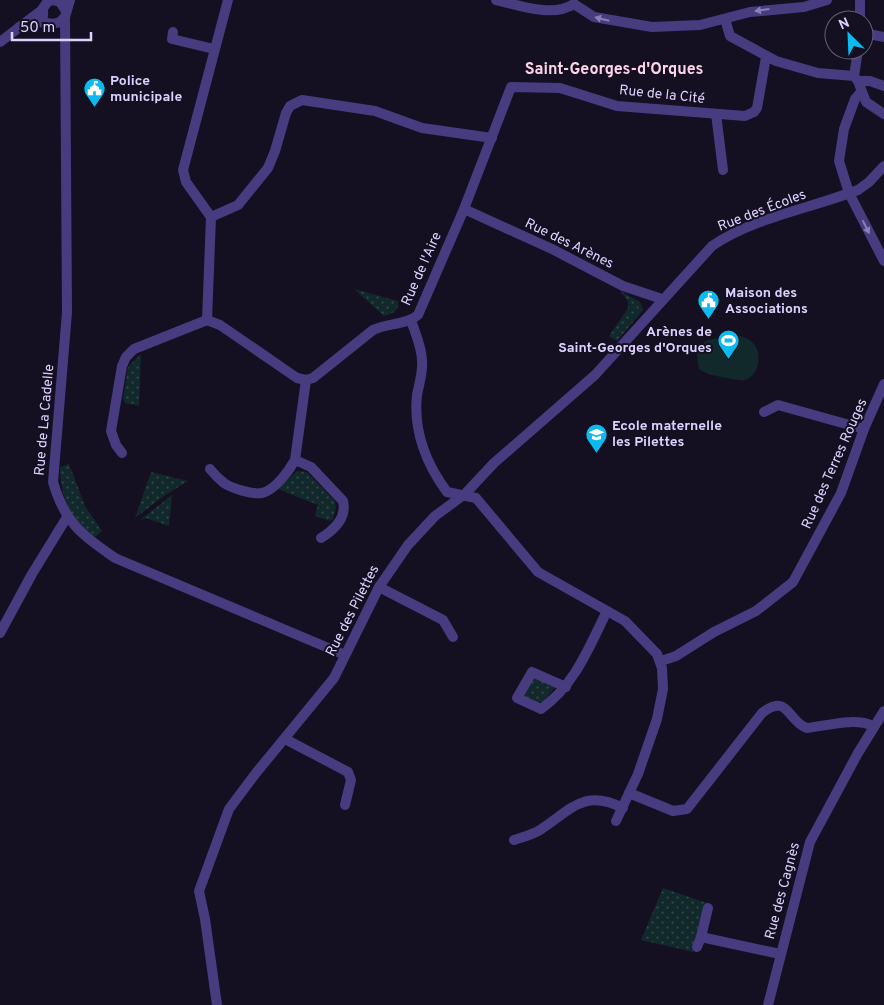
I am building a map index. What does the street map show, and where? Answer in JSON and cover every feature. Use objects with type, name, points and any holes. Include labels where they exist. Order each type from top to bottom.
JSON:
[{"type":"street","name":"Rue de La Cadelle","points":[[70,0],[65,14],[67,312],[53,482],[60,507],[87,538],[114,558],[345,655]]},
{"type":"street","points":[[207,320],[210,217],[188,185],[183,174],[228,0]]},
{"type":"street","points":[[496,0],[553,11],[565,9],[574,2],[594,17],[652,27],[700,25],[768,9],[804,7],[827,0]]},
{"type":"street","points":[[0,42],[19,26],[46,4],[58,1],[63,4],[65,14],[60,22],[19,26]]},
{"type":"street","points":[[46,4],[43,17],[65,39]]},
{"type":"street","points":[[725,19],[730,36],[766,57],[818,73],[870,80],[884,86]]},
{"type":"street","points":[[173,32],[172,39],[214,49]]},
{"type":"street","name":"Rue de la Cité","points":[[511,87],[560,88],[617,106],[748,115],[756,110],[766,57]]},
{"type":"street","points":[[857,60],[856,79],[862,95],[884,114]]},
{"type":"street","name":"Rue de l'Aire","points":[[306,380],[320,373],[373,330],[412,320],[422,309],[464,210],[511,87]]},
{"type":"street","points":[[862,95],[850,110],[840,143],[839,161],[849,193],[884,261]]},
{"type":"street","points":[[210,217],[238,205],[268,168],[286,113],[290,106],[302,100],[375,111],[422,128],[492,138]]},
{"type":"street","points":[[716,114],[723,170]]},
{"type":"street","name":"Rue des Écoles","points":[[662,300],[712,246],[728,236],[865,186],[884,166]]},
{"type":"street","name":"Rue des Arènes","points":[[464,210],[552,249],[623,286],[662,300]]},
{"type":"street","name":"Rue des Pilettes","points":[[218,1005],[200,886],[229,809],[256,772],[329,685],[379,587],[408,545],[435,516],[465,494],[494,463],[595,375],[662,300]]},
{"type":"street","points":[[122,454],[116,445],[111,431],[122,366],[126,358],[134,350],[207,320],[220,325],[296,378],[306,380],[295,460],[289,469],[269,489],[259,494],[225,484],[210,469]]},
{"type":"street","points":[[412,320],[422,360],[416,408],[424,450],[433,473],[448,492],[465,494],[476,498],[538,572],[608,611],[637,631],[661,661],[662,689],[657,719],[623,808],[616,821]]},
{"type":"street","name":"Rue des Terres Rouges","points":[[661,661],[676,656],[714,632],[750,615],[776,598],[793,582],[800,573],[841,493],[864,429],[884,384]]},
{"type":"street","points":[[764,412],[778,405],[864,429]]},
{"type":"street","points":[[295,460],[311,467],[343,501],[338,524],[321,538]]},
{"type":"street","points":[[0,633],[32,574],[67,517]]},
{"type":"street","points":[[379,587],[442,620],[453,636]]},
{"type":"street","points":[[566,687],[532,672],[518,698],[542,709],[566,687],[608,611]]},
{"type":"street","points":[[629,793],[673,811],[687,809],[694,803],[762,713],[768,708],[777,706],[786,708],[800,726],[807,728],[860,723],[873,726]]},
{"type":"street","name":"Rue des Cagnès","points":[[768,1005],[810,842],[873,726],[884,711]]},
{"type":"street","points":[[285,739],[348,772],[351,780],[345,805]]},
{"type":"street","points":[[514,840],[538,831],[584,800],[609,800],[623,808]]},
{"type":"street","points":[[697,947],[708,908]]},
{"type":"street","points":[[701,937],[780,954]]},
{"type":"green space","points":[[354,289],[398,301],[398,307],[392,313],[384,316]]},
{"type":"green space","points":[[620,291],[640,302],[643,310],[617,341],[609,336],[628,308],[628,301]]},
{"type":"green space","name":"Arènes de Saint-Georges d'Orques","points":[[732,335],[748,339],[756,347],[759,358],[754,374],[745,380],[739,380],[712,375],[699,369],[697,354],[705,341]]},
{"type":"green space","points":[[141,354],[139,406],[125,403],[123,399],[128,367]]},
{"type":"green space","points":[[69,464],[85,506],[102,531],[95,537],[79,525],[64,497],[60,467]]},
{"type":"green space","points":[[297,471],[307,472],[335,501],[336,508],[333,519],[330,521],[315,516],[318,505],[278,489]]},
{"type":"green space","points":[[151,472],[188,481],[135,518]]},
{"type":"green space","points":[[172,495],[169,526],[146,518],[139,521]]},
{"type":"green space","points":[[534,677],[556,686],[544,701],[535,704],[525,699],[523,692]]},
{"type":"green space","points":[[663,888],[707,903],[693,952],[641,940]]},
{"type":"place","name":"Police municipale","points":[[94,108]]},
{"type":"place","name":"Maison des Associations","points":[[709,320]]},
{"type":"place","name":"Arènes de Saint-Georges d'Orques","points":[[728,359]]},
{"type":"place","name":"Ecole maternelle les Pilettes","points":[[596,453]]},
{"type":"district","name":"Saint-Georges-d'Orques","points":[[614,70]]}]
